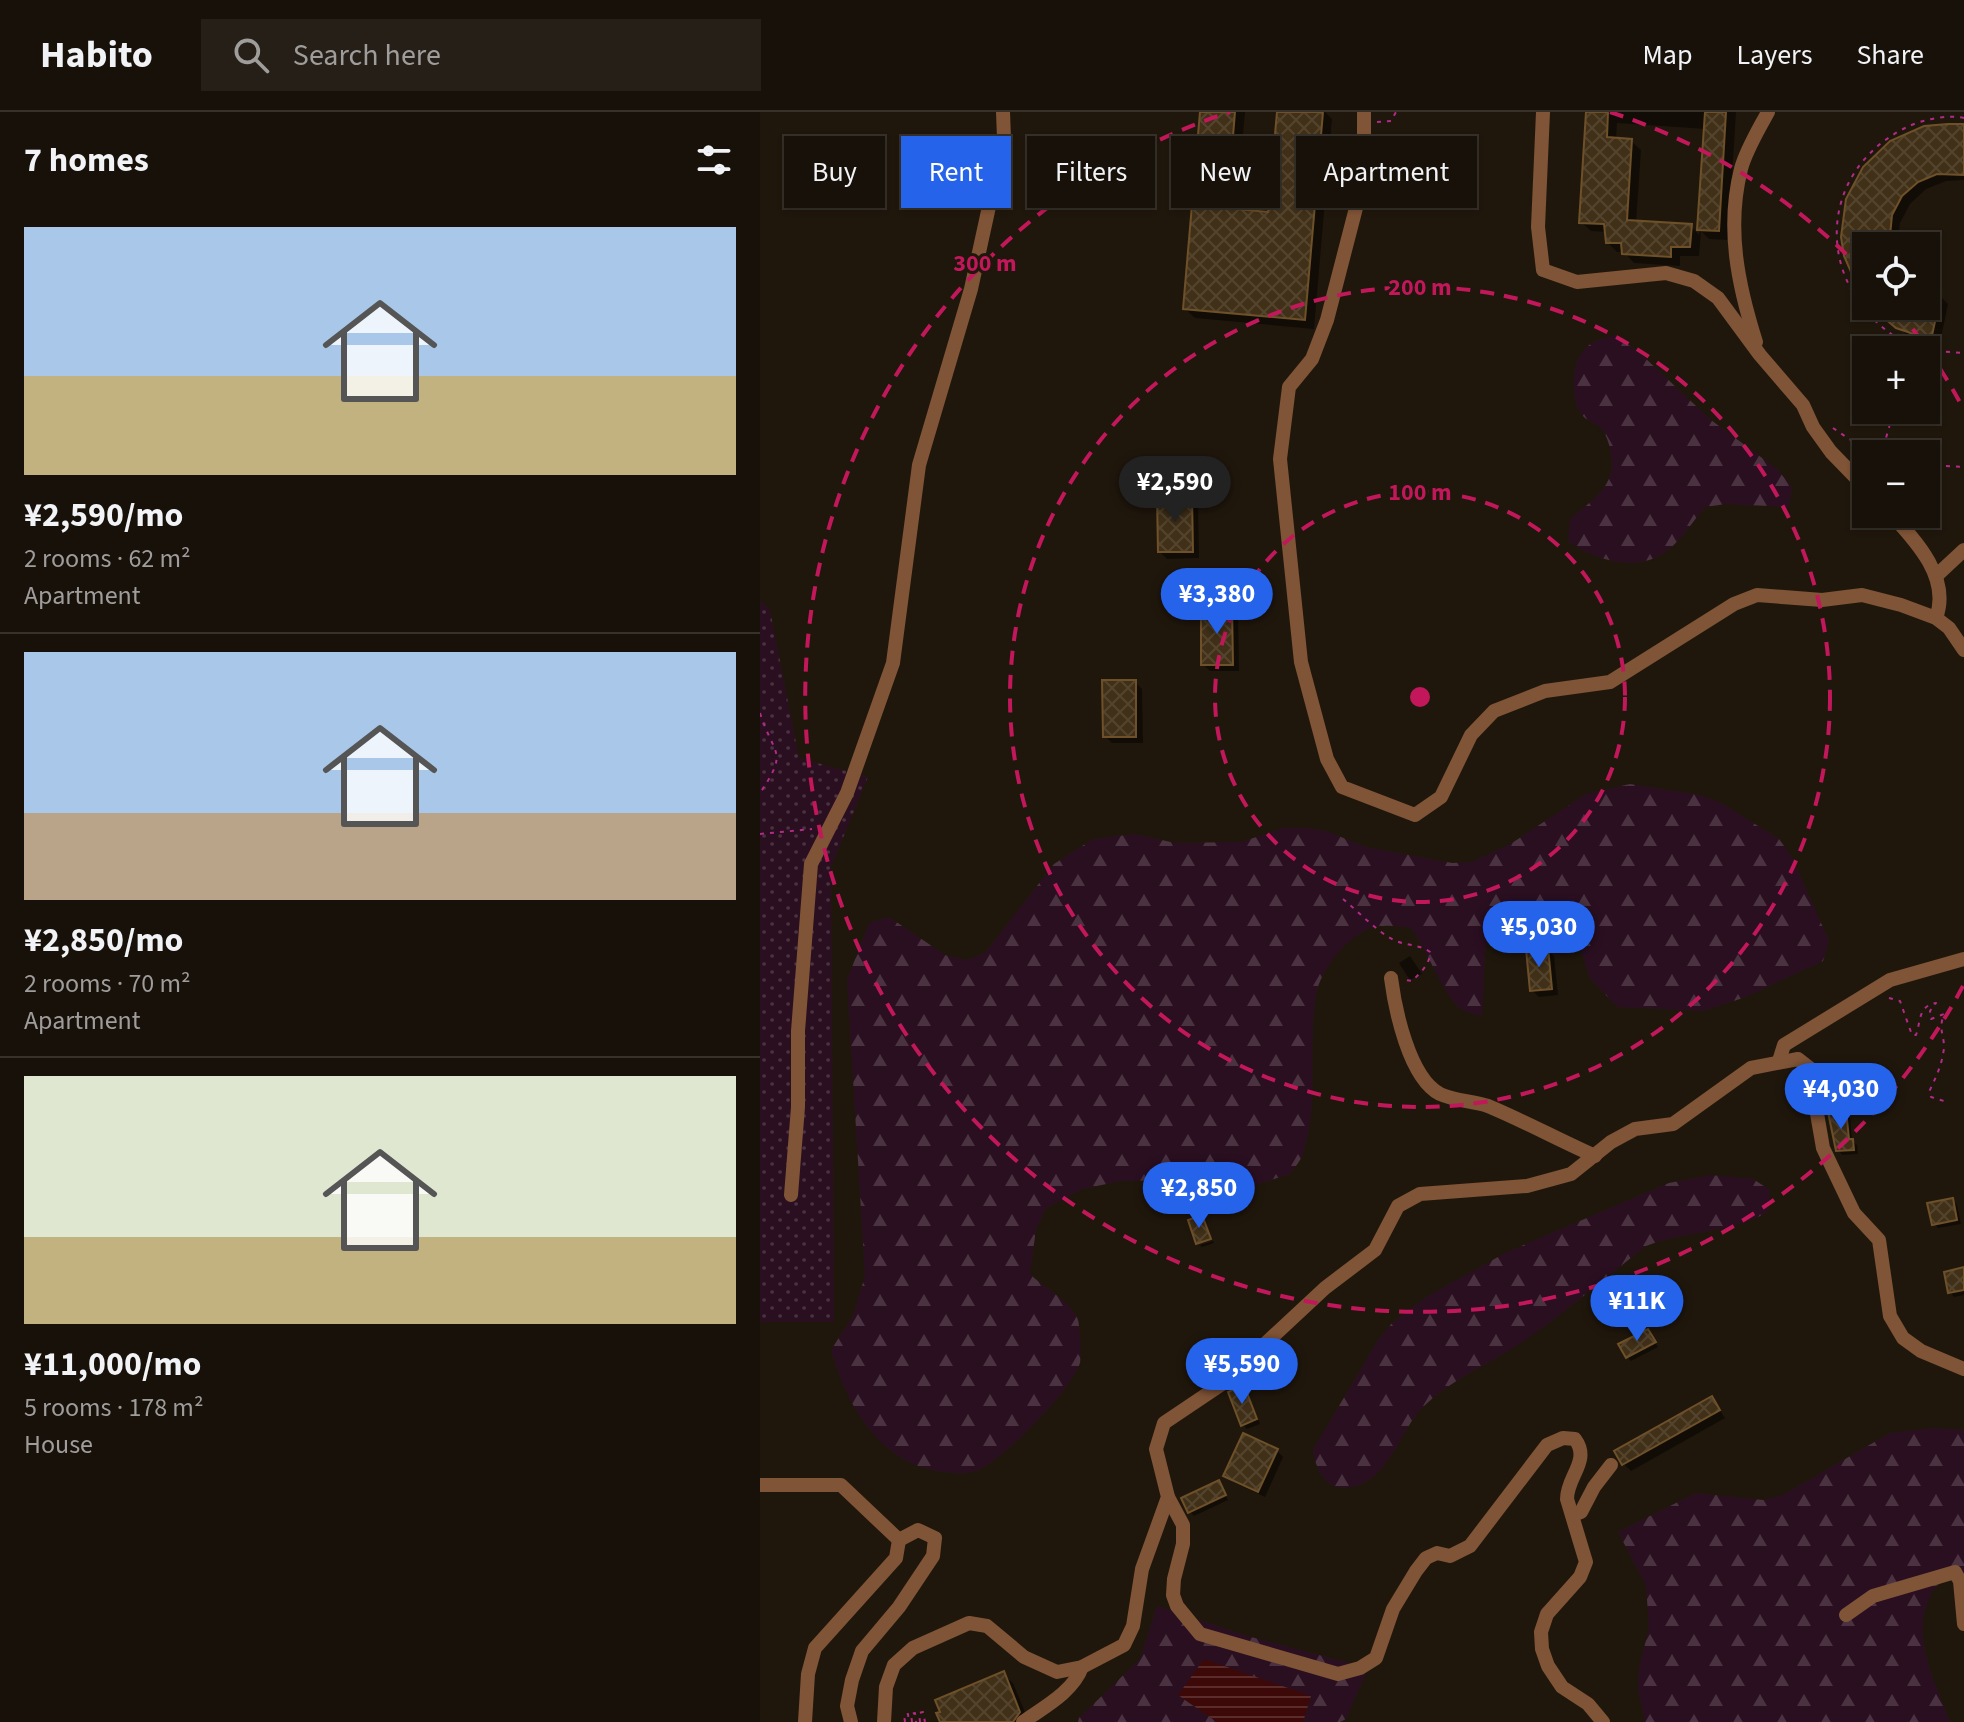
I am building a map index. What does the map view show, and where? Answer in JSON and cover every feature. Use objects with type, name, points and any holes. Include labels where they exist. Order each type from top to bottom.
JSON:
[{"type":"street","points":[[791,1195],[798,1107],[798,1031],[811,864],[847,793],[893,663],[919,465],[971,289],[1004,138],[1003,112]]},
{"type":"street","points":[[1543,112],[1538,227],[1543,270],[1577,282],[1666,273],[1694,281],[1718,298],[1760,355],[1803,405],[1813,427],[1831,452],[1852,474]]},
{"type":"street","points":[[1760,355],[1740,292],[1732,227],[1741,167],[1768,112]]},
{"type":"street","points":[[1364,117],[1364,177],[1327,320],[1312,359],[1289,387],[1280,459],[1301,662],[1327,759],[1342,787],[1415,815],[1441,797],[1471,735],[1494,711],[1545,691],[1610,682],[1734,604],[1757,595],[1822,600],[1862,595],[1901,605],[1936,618],[1949,628],[1964,650]]},
{"type":"street","points":[[1904,528],[1920,546],[1936,576],[1941,605],[1936,618]]},
{"type":"street","points":[[1936,576],[1964,550]]},
{"type":"street","points":[[1779,1061],[1784,1045],[1890,980],[1964,959]]},
{"type":"street","points":[[1391,978],[1405,1040],[1427,1083],[1440,1093],[1486,1106],[1595,1156]]},
{"type":"street","points":[[1603,1722],[1588,1704],[1562,1687],[1548,1666],[1542,1649],[1541,1632],[1547,1614],[1580,1577],[1586,1562],[1572,1522],[1567,1490],[1579,1465],[1581,1448],[1575,1439],[1563,1438],[1547,1445],[1470,1546],[1450,1556],[1437,1553],[1426,1558],[1393,1609],[1376,1658],[1360,1668],[1338,1674],[1200,1634],[1177,1606],[1173,1595],[1174,1579],[1183,1544],[1183,1525],[1168,1497],[1156,1449],[1164,1423],[1222,1384],[1325,1288],[1375,1250],[1398,1206],[1420,1194],[1527,1186],[1571,1174],[1611,1142],[1635,1129],[1673,1124],[1751,1068],[1798,1059],[1816,1073],[1815,1102],[1823,1148],[1854,1213],[1879,1240],[1890,1316],[1903,1338],[1921,1351],[1964,1369]]},
{"type":"street","points":[[1573,1515],[1581,1512],[1594,1487],[1611,1465]]},
{"type":"street","points":[[760,1485],[841,1485],[899,1540]]},
{"type":"street","points":[[884,1722],[886,1687],[894,1665],[913,1648],[969,1623],[987,1626],[1024,1657],[1057,1672],[1082,1667],[1124,1645],[1133,1626],[1142,1569],[1168,1497]]},
{"type":"street","points":[[851,1722],[847,1706],[862,1651],[899,1607],[933,1556],[935,1538],[918,1530],[899,1540]]},
{"type":"street","points":[[805,1722],[808,1674],[815,1648],[896,1558],[899,1540]]},
{"type":"street","points":[[1846,1615],[1873,1596],[1955,1572],[1960,1581],[1964,1624]]},
{"type":"street","points":[[1023,1722],[1053,1702],[1078,1678],[1082,1667]]},
{"type":"path","points":[[1364,117],[1391,121],[1396,112]]},
{"type":"path","points":[[1894,336],[1866,313],[1845,280],[1836,242],[1840,203],[1856,167],[1884,139],[1918,122],[1964,118]]},
{"type":"path","points":[[1940,351],[1964,353]]},
{"type":"path","points":[[1826,424],[1852,440]]},
{"type":"path","points":[[1940,466],[1964,467]]},
{"type":"path","points":[[760,713],[778,757],[774,772],[760,793]]},
{"type":"path","points":[[760,834],[808,830],[832,822]]},
{"type":"path","points":[[1343,899],[1391,938],[1430,952],[1430,960],[1412,981],[1391,978]]},
{"type":"path","points":[[1869,992],[1900,1001],[1912,1035],[1916,1035],[1923,1008],[1932,1002],[1936,1003],[1930,1011],[1931,1019],[1944,1014],[1939,1030],[1943,1054],[1939,1072],[1929,1092],[1931,1097],[1944,1101]]},
{"type":"path","points":[[901,1717],[913,1722]]},
{"type":"green space","points":[[1616,335],[1711,420],[1777,469],[1792,487],[1789,507],[1726,504],[1705,507],[1668,550],[1644,561],[1630,563],[1603,559],[1568,541],[1570,519],[1600,493],[1612,467],[1606,435],[1599,426],[1583,416],[1576,401],[1576,365],[1590,344]]},
{"type":"green space","points":[[760,601],[770,610],[799,758],[868,777],[831,867],[834,1322],[760,1322]]},
{"type":"green space","points":[[1630,784],[1700,795],[1721,803],[1779,839],[1792,857],[1829,941],[1823,961],[1743,998],[1703,1011],[1617,1007],[1590,978],[1570,918],[1552,905],[1533,908],[1493,929],[1485,950],[1482,1016],[1465,1011],[1456,1004],[1411,928],[1384,926],[1368,929],[1343,948],[1329,966],[1316,994],[1311,1114],[1302,1156],[1290,1174],[1252,1186],[1229,1187],[1187,1180],[1121,1181],[1082,1189],[1046,1208],[1036,1229],[1030,1274],[1064,1301],[1078,1320],[1080,1363],[1064,1390],[1001,1455],[970,1472],[938,1471],[917,1465],[898,1456],[868,1427],[846,1390],[831,1350],[853,1316],[865,1276],[847,980],[869,923],[889,917],[945,955],[967,960],[985,953],[1054,864],[1093,839],[1135,834],[1175,843],[1241,842],[1284,828],[1305,828],[1326,831],[1366,847],[1452,863],[1472,862],[1512,843],[1586,794]]},
{"type":"green space","points":[[1711,1175],[1753,1179],[1770,1190],[1768,1212],[1739,1224],[1646,1246],[1541,1329],[1459,1379],[1423,1407],[1384,1465],[1365,1483],[1343,1488],[1324,1478],[1313,1450],[1378,1340],[1392,1323],[1428,1296],[1507,1252],[1669,1183]]},
{"type":"green space","points":[[1933,1428],[1964,1430],[1964,1578],[1952,1578],[1935,1587],[1925,1612],[1923,1628],[1927,1660],[1950,1722],[1645,1722],[1638,1688],[1639,1668],[1649,1628],[1646,1585],[1618,1532],[1696,1493],[1763,1500],[1783,1495],[1890,1433]]},
{"type":"green space","points":[[1157,1606],[1251,1637],[1368,1668],[1346,1719],[1340,1722],[1303,1722],[1311,1697],[1178,1695],[1217,1722],[1078,1722],[1140,1659]]},
{"type":"shaded area","points":[[1204,1659],[1311,1696],[1303,1722],[1217,1722],[1178,1695]]},
{"type":"building","points":[[1200,112],[1235,112],[1233,136],[1198,136]]},
{"type":"building","points":[[1277,112],[1323,112],[1321,136],[1296,136],[1296,208],[1315,208],[1305,320],[1183,309],[1192,208],[1268,212],[1268,208],[1280,208],[1280,136],[1275,136]]},
{"type":"building","points":[[1586,112],[1608,112],[1607,137],[1632,139],[1627,220],[1692,224],[1690,247],[1671,247],[1671,257],[1622,254],[1621,243],[1606,243],[1604,224],[1579,223]]},
{"type":"building","points":[[1705,112],[1726,112],[1719,231],[1697,230]]},
{"type":"building","points":[[1964,124],[1964,175],[1937,174],[1918,182],[1902,196],[1892,215],[1890,232],[1852,232],[1852,274],[1844,256],[1841,237],[1846,199],[1863,167],[1890,141],[1924,126]]},
{"type":"building","points":[[1887,320],[1935,320],[1932,336],[1919,336],[1896,328]]},
{"type":"building","points":[[1157,496],[1192,496],[1193,552],[1158,552]]},
{"type":"building","points":[[1201,606],[1232,606],[1233,665],[1201,665]]},
{"type":"building","points":[[1102,680],[1136,680],[1136,737],[1103,737]]},
{"type":"building","points":[[1548,947],[1552,989],[1530,991],[1526,949]]},
{"type":"building","points":[[1846,1110],[1849,1139],[1853,1139],[1854,1150],[1836,1151],[1828,1112]]},
{"type":"building","points":[[1953,1198],[1957,1220],[1932,1225],[1927,1203]]},
{"type":"building","points":[[1202,1215],[1211,1239],[1196,1244],[1188,1220]]},
{"type":"building","points":[[1964,1267],[1964,1290],[1948,1293],[1944,1272]]},
{"type":"building","points":[[1660,1283],[1675,1311],[1653,1323],[1638,1295]]},
{"type":"building","points":[[1626,1286],[1633,1299],[1603,1315],[1596,1302]]},
{"type":"building","points":[[1648,1329],[1656,1342],[1626,1358],[1618,1344]]},
{"type":"building","points":[[1244,1385],[1257,1419],[1241,1426],[1228,1392]]},
{"type":"building","points":[[1712,1396],[1720,1410],[1622,1465],[1614,1451]]},
{"type":"building","points":[[1243,1433],[1278,1449],[1258,1492],[1223,1476]]},
{"type":"building","points":[[1219,1480],[1226,1495],[1188,1513],[1181,1498]]},
{"type":"building","points":[[1004,1671],[1020,1712],[1013,1722],[940,1722],[935,1700]]}]
